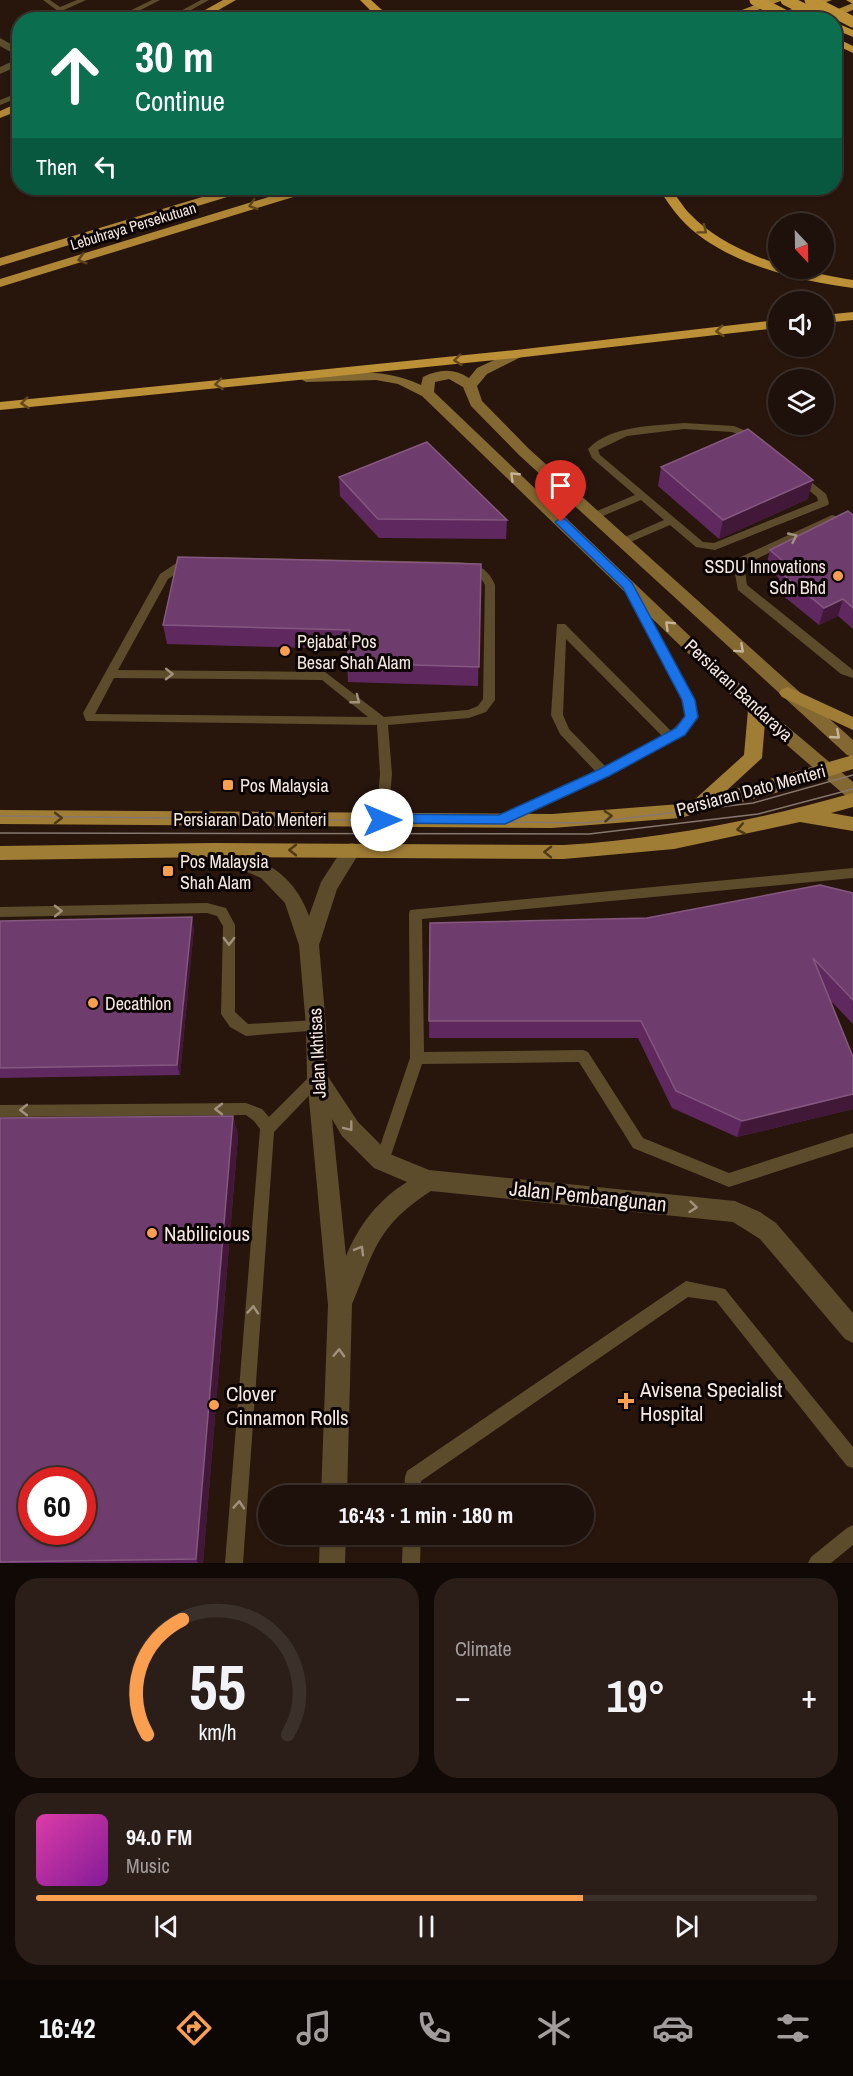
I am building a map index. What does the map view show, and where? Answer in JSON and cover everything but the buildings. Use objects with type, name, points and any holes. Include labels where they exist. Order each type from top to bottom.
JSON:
[{"type":"highway","points":[[207,12],[231,0]]},
{"type":"highway","points":[[365,0],[376,12]]},
{"type":"highway","points":[[755,0],[778,12]]},
{"type":"highway","points":[[744,12],[778,0]]},
{"type":"highway","points":[[786,0],[809,12]]},
{"type":"highway","points":[[810,0],[833,12]]},
{"type":"highway","points":[[791,12],[826,0]]},
{"type":"highway","points":[[837,12],[853,6]]},
{"type":"highway","name":"Lebuhraya Persekutuan","points":[[0,262],[220,195]]},
{"type":"highway","name":"Lebuhraya Persekutuan","points":[[0,283],[286,195]]},
{"type":"highway","points":[[669,195],[685,216],[715,239],[753,260],[768,264]]},
{"type":"highway","points":[[817,279],[853,284]]},
{"type":"highway","points":[[834,318],[853,316]]},
{"type":"highway","points":[[0,406],[516,354],[768,325]]},
{"type":"main road","points":[[428,393],[428,380],[442,374],[457,376],[470,386],[482,371],[516,354]]},
{"type":"main road","name":"Persiaran Bandaraya","points":[[277,379],[376,376],[402,381],[428,393],[757,710],[853,792]]},
{"type":"main road","name":"Persiaran Bandaraya","points":[[470,386],[476,403],[524,452],[853,750]]},
{"type":"main road","points":[[788,693],[853,724]]},
{"type":"main road","points":[[695,807],[753,758],[757,710]]},
{"type":"main road","name":"Persiaran Dato Menteri","points":[[0,817],[552,821],[680,811],[853,762]]},
{"type":"main road","name":"Persiaran Dato Menteri","points":[[0,854],[214,850],[564,852],[620,850],[780,822],[853,801]]},
{"type":"main road","points":[[798,816],[853,824]]},
{"type":"street","name":"Jalan Ikhtisas","points":[[214,850],[268,873],[293,900],[309,945],[316,1026],[317,1078],[340,1305],[334,1485]]},
{"type":"street","points":[[309,945],[328,887],[352,850]]},
{"type":"street","name":"Jalan Pembangunan","points":[[317,1078],[350,1129],[382,1161],[428,1180],[735,1212],[752,1220],[768,1231],[853,1331]]},
{"type":"street","name":"Jalan Ikhtisas","points":[[340,1305],[356,1256],[381,1215],[407,1192],[428,1180]]},
{"type":"street","points":[[332,1563],[333,1545]]},
{"type":"lane","points":[[46,0],[64,12]]},
{"type":"lane","points":[[60,9],[83,0]]},
{"type":"lane","points":[[127,12],[140,4],[157,0]]},
{"type":"lane","points":[[183,12],[206,0]]},
{"type":"lane","points":[[684,426],[735,429],[748,435],[822,496],[824,503],[715,547],[700,545],[640,496],[595,456],[593,450],[602,442],[628,432],[684,426]]},
{"type":"lane","points":[[594,516],[640,496]]},
{"type":"lane","points":[[853,524],[832,518],[738,562],[742,586],[845,671],[853,674]]},
{"type":"lane","points":[[622,542],[671,521]]},
{"type":"lane","points":[[204,561],[442,565],[474,567],[481,571],[488,578],[490,585],[489,700],[482,709],[469,714],[382,721],[90,718],[89,713],[164,577],[182,565],[204,561]]},
{"type":"lane","points":[[500,820],[605,773],[680,731],[692,717],[688,700],[628,586]]},
{"type":"lane","points":[[605,773],[564,731],[557,715],[561,627],[670,736]]},
{"type":"lane","points":[[111,674],[325,676],[382,721],[386,774],[382,820]]},
{"type":"lane","points":[[382,1161],[417,1058],[415,914],[853,873]]},
{"type":"lane","points":[[0,912],[207,908],[221,912],[229,925],[228,1014],[235,1023],[246,1030],[316,1026]]},
{"type":"lane","points":[[417,1058],[583,1056],[638,1143],[729,1180],[853,1140]]},
{"type":"lane","points":[[267,1129],[317,1078]]},
{"type":"lane","points":[[0,1111],[246,1108],[263,1119],[267,1129],[234,1563]]},
{"type":"lane","points":[[413,1485],[413,1477],[686,1289],[720,1294],[853,1460]]},
{"type":"lane","points":[[817,1563],[853,1534]]},
{"type":"lane","points":[[411,1563],[412,1545]]},
{"type":"tram line","points":[[0,816],[585,823],[753,803],[853,775]]},
{"type":"tram line","points":[[0,833],[589,834],[758,814],[853,789]]},
{"type":"place","name":"SSDU Innovations Sdn Bhd","points":[[838,576]]},
{"type":"place","name":"Pejabat Pos Besar Shah Alam","points":[[285,651]]},
{"type":"place","name":"Pos Malaysia","points":[[228,785]]},
{"type":"place","name":"Pos Malaysia Shah Alam","points":[[168,871]]},
{"type":"place","name":"Decathlon","points":[[93,1003]]},
{"type":"place","name":"Nabilicious","points":[[152,1233]]},
{"type":"place","name":"Avisena Specialist Hospital","points":[[626,1401]]},
{"type":"place","name":"Clover Cinnamon Rolls","points":[[214,1405]]},
{"type":"route","points":[[382,820],[500,820],[605,773],[680,731],[692,717],[688,700],[628,586],[561,522]]}]
